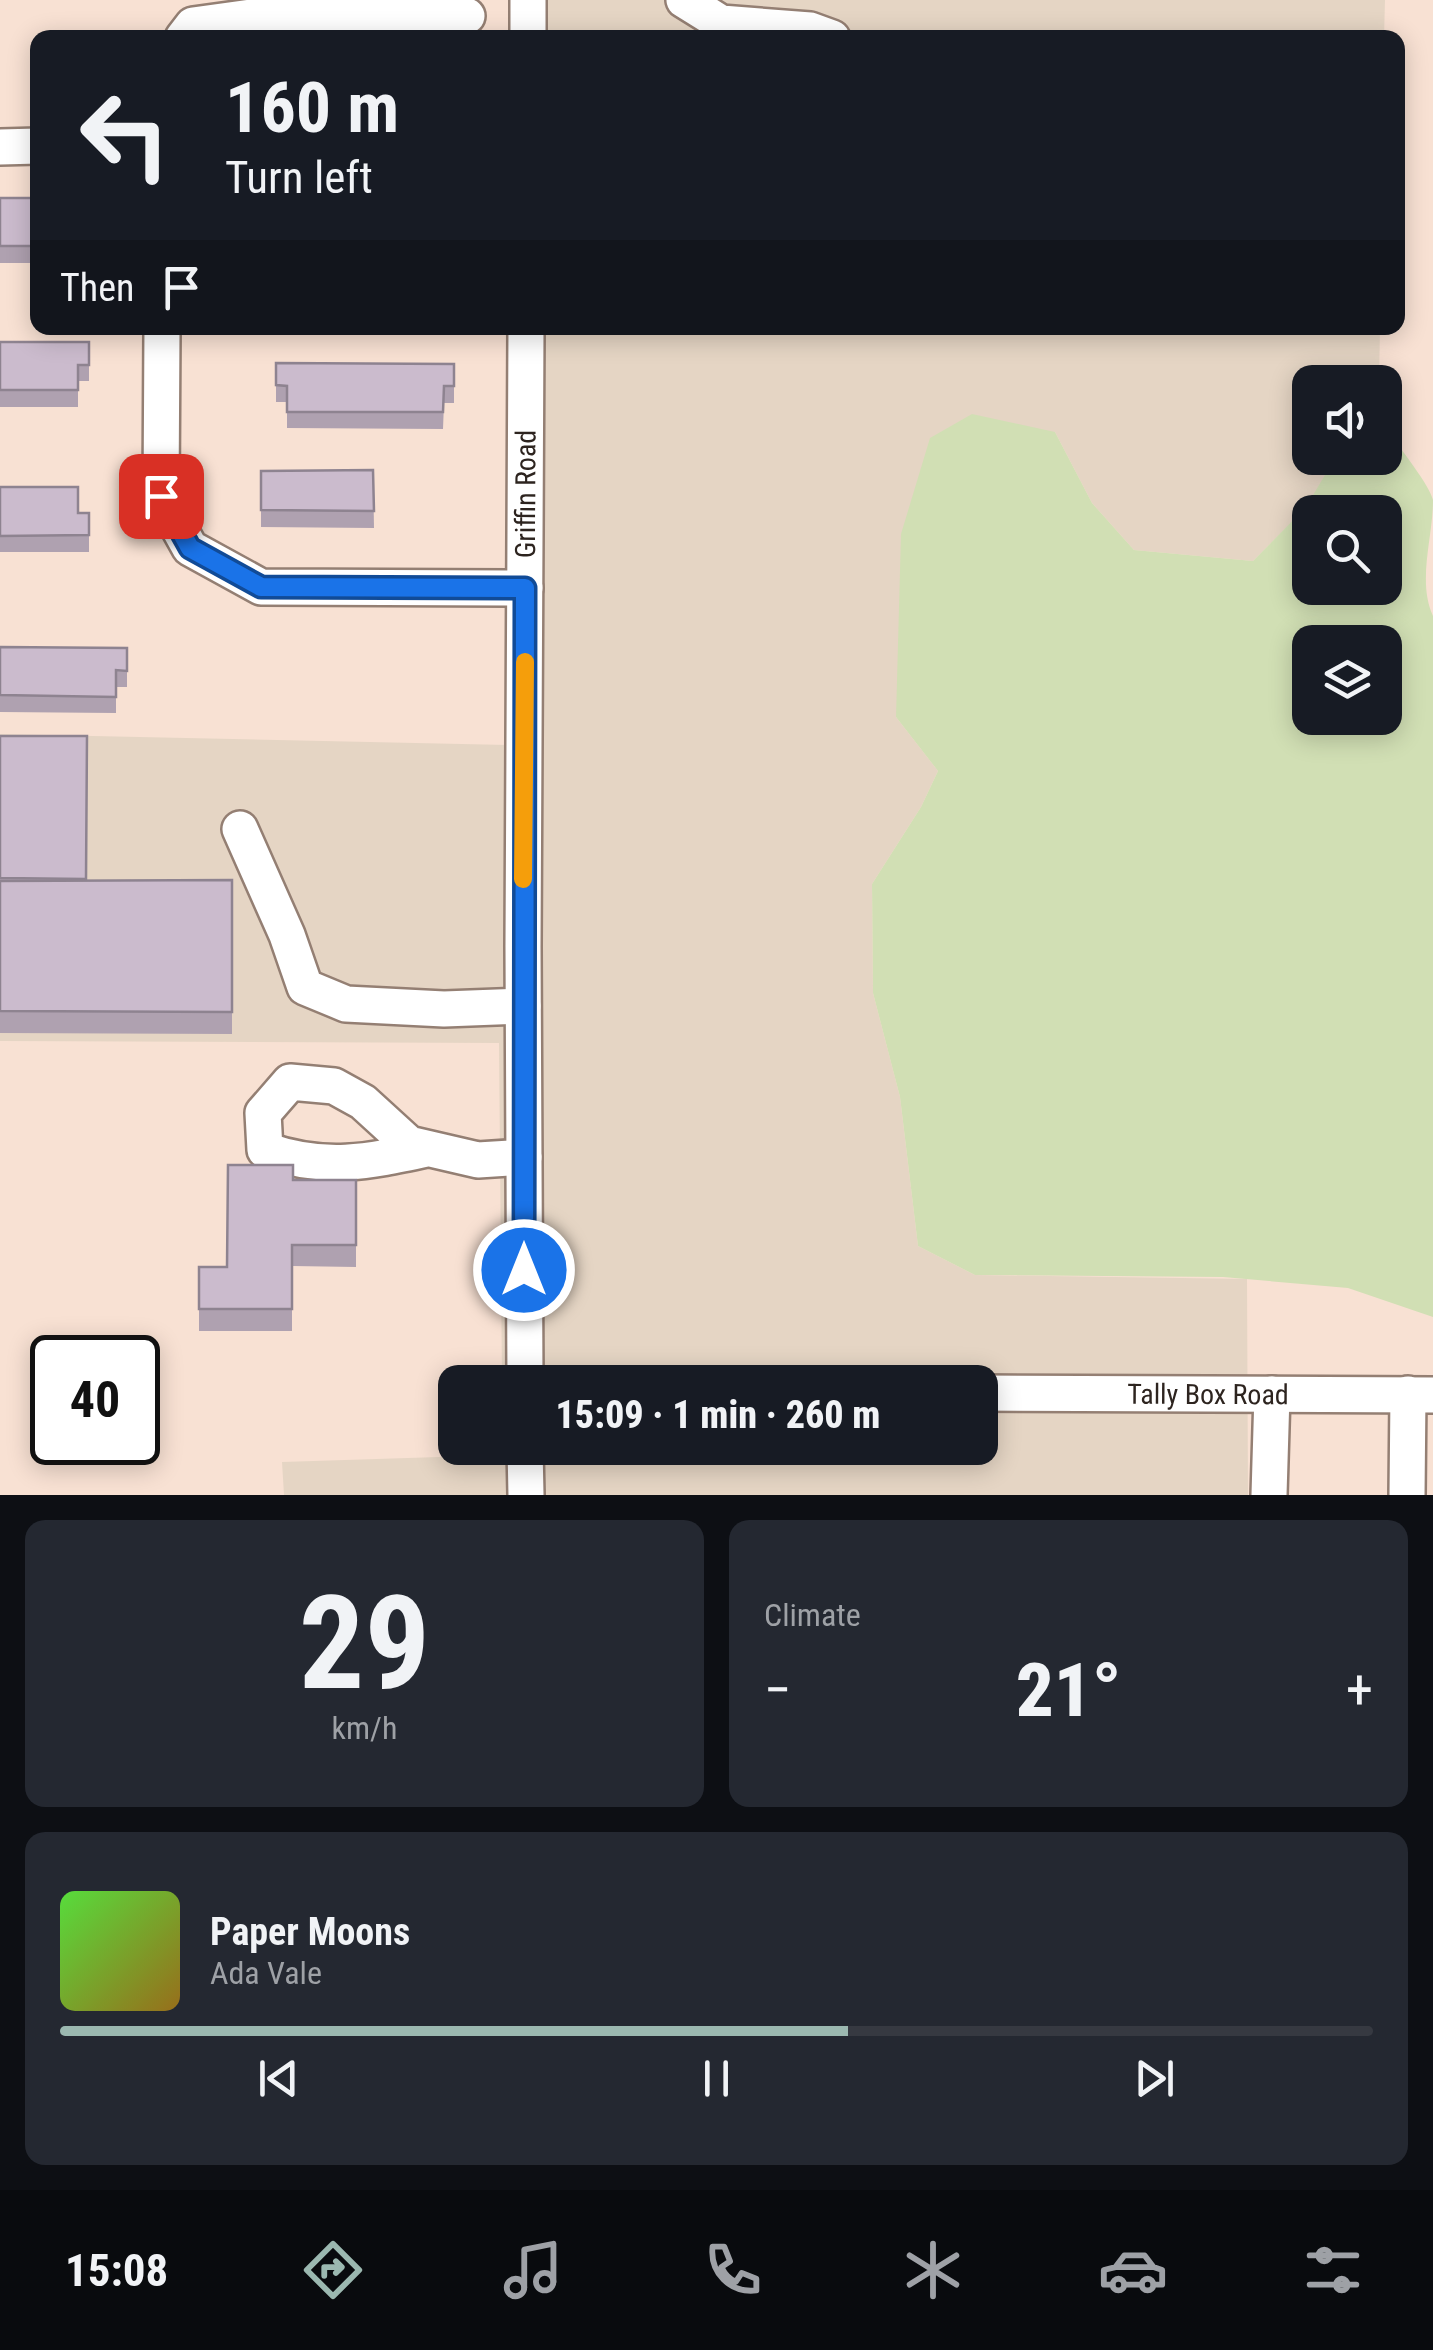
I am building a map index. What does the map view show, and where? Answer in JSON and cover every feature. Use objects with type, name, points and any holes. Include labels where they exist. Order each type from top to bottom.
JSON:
[{"type":"street","points":[[528,0],[528,30]]},
{"type":"street","points":[[684,0],[722,23],[810,30]]},
{"type":"street","points":[[202,20],[259,16],[467,16]]},
{"type":"street","points":[[0,147],[30,146]]},
{"type":"street","points":[[162,335],[161,496],[190,548],[261,587],[525,588]]},
{"type":"street","name":"Griffin Road","points":[[525,1365],[526,335]]},
{"type":"street","points":[[240,829],[287,935],[305,987],[346,1004],[444,1009],[523,1006]]},
{"type":"street","points":[[427,1149],[478,1160],[524,1157]]},
{"type":"street","name":"Tally Box Road","points":[[998,1393],[1420,1394]]},
{"type":"street","points":[[1268,1495],[1272,1394]]},
{"type":"street","points":[[1408,1495],[1420,1394]]},
{"type":"street","points":[[526,1465],[526,1495]]},
{"type":"shaded area","points":[[544,0],[1385,0],[1384,30],[544,30]]},
{"type":"shaded area","points":[[542,335],[1380,335],[1379,365],[1292,365],[1292,475],[1325,475],[1314,495],[1292,495],[1292,522],[1253,561],[1134,550],[1092,503],[1055,432],[896,717],[938,771],[921,807],[872,884],[873,993],[900,1097],[918,1246],[975,1275],[1247,1279],[1248,1495],[542,1495],[542,1465],[998,1465],[998,1365],[542,1365]]},
{"type":"shaded area","points":[[0,734],[508,745],[508,1365],[502,1365],[499,1043],[0,1041]]},
{"type":"shaded area","points":[[438,1457],[438,1465],[508,1465],[508,1495],[284,1495],[282,1462]]},
{"type":"green space","points":[[972,414],[1055,432],[1092,503],[1134,550],[1253,561],[1292,521],[1292,605],[1402,605],[1402,495],[1313,495],[1325,475],[1402,475],[1402,450],[1427,486],[1433,500],[1426,588],[1433,616],[1433,1317],[1348,1288],[1223,1277],[975,1275],[918,1246],[900,1097],[873,993],[872,884],[921,807],[938,771],[896,717],[901,534],[930,438]]},
{"type":"building","points":[[0,198],[30,198],[30,246],[0,246]]},
{"type":"building","points":[[0,342],[89,342],[89,365],[78,365],[78,390],[0,390]]},
{"type":"building","points":[[276,363],[454,364],[454,386],[444,386],[443,412],[287,412],[287,386],[276,385]]},
{"type":"building","points":[[373,470],[374,511],[261,510],[261,471]]},
{"type":"building","points":[[0,487],[78,487],[78,513],[89,513],[89,535],[0,536]]},
{"type":"building","points":[[0,647],[127,648],[127,671],[116,670],[116,697],[0,695]]},
{"type":"building","points":[[0,736],[87,736],[86,879],[0,878]]},
{"type":"building","points":[[232,880],[232,1012],[0,1011],[0,881]]},
{"type":"building","points":[[228,1165],[293,1165],[293,1180],[356,1180],[356,1245],[292,1245],[292,1309],[199,1309],[199,1267],[227,1267]]},
{"type":"slow traffic","points":[[523,879],[525,662]]},
{"type":"route","points":[[161,496],[190,548],[261,587],[525,588],[524,1270]]}]
